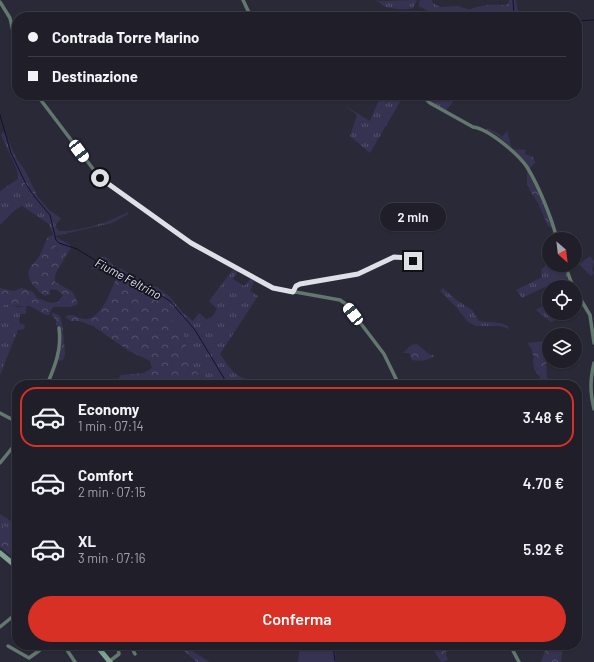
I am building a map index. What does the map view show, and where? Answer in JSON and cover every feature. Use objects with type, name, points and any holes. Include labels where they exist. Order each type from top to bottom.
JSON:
[{"type":"street","points":[[243,0],[249,12]]},
{"type":"street","points":[[0,2],[10,18],[12,27]]},
{"type":"street","points":[[41,100],[100,178],[191,243],[273,288],[340,300],[346,304],[384,354],[397,380]]},
{"type":"street","points":[[427,100],[467,124],[493,134],[526,166],[550,217],[555,232]]},
{"type":"street","points":[[293,292],[296,286],[300,284],[358,274],[394,257],[409,258],[413,261]]},
{"type":"street","points":[[582,302],[590,315],[594,343]]},
{"type":"street","points":[[49,380],[61,342],[59,328]]},
{"type":"street","points":[[594,363],[590,394],[594,409]]},
{"type":"street","points":[[0,413],[12,419]]},
{"type":"street","points":[[0,463],[12,448]]},
{"type":"street","points":[[0,553],[12,563]]},
{"type":"street","points":[[0,627],[12,616]]},
{"type":"street","points":[[8,646],[12,648]]},
{"type":"street","points":[[15,650],[29,658],[40,650]]},
{"type":"street","points":[[67,650],[75,662]]},
{"type":"street","points":[[100,650],[110,662],[119,654],[118,650]]},
{"type":"street","points":[[133,650],[135,654]]},
{"type":"street","points":[[513,650],[519,662]]},
{"type":"green space","points":[[376,0],[417,0],[413,8],[403,9],[385,7]]},
{"type":"green space","points":[[432,0],[433,3],[440,7],[457,6],[471,10],[466,12],[431,12],[419,6],[419,1]]},
{"type":"green space","points":[[509,0],[516,0],[518,12],[463,12],[481,6],[508,4]]},
{"type":"green space","points":[[379,100],[401,100],[370,153],[350,136],[357,115],[344,105],[370,121]]},
{"type":"green space","points":[[429,100],[455,100],[447,109],[447,112]]},
{"type":"green space","points":[[487,128],[498,133],[502,137],[507,131],[512,148],[505,141],[487,130]]},
{"type":"green space","points":[[3,132],[6,135],[15,156],[24,169],[18,175],[1,135]]},
{"type":"green space","points":[[513,149],[526,150],[525,154],[533,157],[535,162],[529,170],[521,159]]},
{"type":"green space","points":[[24,169],[38,197],[33,200],[25,197],[20,191],[18,175]]},
{"type":"green space","points":[[527,171],[550,217],[554,229],[548,226],[538,203],[530,191],[527,183]]},
{"type":"green space","points":[[18,179],[18,187],[33,200],[38,197],[49,210],[61,218],[55,226],[59,231],[85,228],[104,223],[128,212],[128,214],[112,223],[55,236],[53,235],[49,224],[22,206],[15,210],[0,225],[0,191]]},
{"type":"green space","points":[[53,235],[58,238],[55,249],[56,251],[60,252],[65,257],[56,272],[55,282],[73,292],[78,304],[69,307],[53,307],[49,315],[43,314],[28,306],[14,306],[5,304],[0,309],[0,288],[14,291],[21,288],[26,289],[33,292],[37,298],[51,303],[58,302],[63,295],[57,290],[50,289],[50,294],[45,296],[35,288],[29,276],[30,268],[40,255],[48,237]]},
{"type":"green space","points":[[58,238],[70,245],[71,248],[65,257],[55,249]]},
{"type":"green space","points":[[590,256],[594,261],[592,270],[594,273],[591,276],[582,267],[582,262]]},
{"type":"green space","points":[[100,257],[106,257],[118,271],[114,274],[104,268],[91,269]]},
{"type":"green space","points":[[120,268],[150,286],[157,287],[170,297],[184,314],[193,321],[199,313],[206,319],[212,317],[217,309],[209,301],[234,268],[238,271],[233,279],[244,286],[251,278],[255,280],[250,291],[258,296],[220,354],[231,369],[247,380],[203,380],[195,370],[189,358],[184,337],[169,318],[163,298],[124,277],[116,279],[114,274]]},
{"type":"green space","points":[[542,269],[542,272],[566,272],[568,280],[542,280],[542,288],[522,298],[516,290],[542,277],[541,270]]},
{"type":"green space","points":[[124,277],[163,298],[172,307],[169,318],[179,327],[182,332],[191,362],[203,380],[118,380],[121,375],[144,373],[152,368],[150,361],[129,351],[93,326],[79,321],[71,321],[65,317],[71,315],[87,319],[93,317],[103,306],[116,279]]},
{"type":"green space","points":[[443,288],[455,299],[472,310],[479,321],[504,324],[510,329],[500,326],[476,326],[468,322],[457,308],[440,291]]},
{"type":"green space","points":[[5,304],[19,307],[26,306],[26,314],[20,314],[19,323],[25,325],[24,329],[18,330],[0,375],[0,309]]},
{"type":"green space","points":[[542,306],[542,315],[536,310]]},
{"type":"green space","points":[[52,312],[60,316],[64,335],[65,355],[63,360],[60,361],[55,357],[59,346],[59,327],[56,325],[56,320],[52,316]]},
{"type":"green space","points":[[542,341],[542,368],[546,368],[547,378],[549,380],[539,380],[540,377],[534,369],[534,358],[531,348],[527,343]]},
{"type":"green space","points":[[417,344],[429,354],[435,356],[430,359],[415,361],[412,360],[409,353],[403,353],[411,345]]},
{"type":"green space","points":[[0,514],[12,522],[12,532],[0,524]]},
{"type":"green space","points":[[0,524],[12,532],[12,557],[0,547]]},
{"type":"green space","points":[[183,650],[191,650],[209,662],[197,662]]},
{"type":"green space","points":[[299,650],[335,650],[336,662],[298,662]]},
{"type":"green space","points":[[433,650],[447,650],[446,656],[448,660],[442,662]]},
{"type":"green space","points":[[545,650],[562,650],[561,662],[541,662]]},
{"type":"waterway","points":[[513,0],[514,12]]},
{"type":"waterway","points":[[582,21],[594,20]]},
{"type":"waterway","name":"Fiume Feltrino","points":[[0,115],[11,153],[26,184],[50,215],[56,240],[59,243],[77,249],[95,260],[100,266],[125,274],[170,301],[195,330],[225,380]]},
{"type":"waterway","name":"Fiume Feltrino","points":[[334,650],[335,661]]},
{"type":"route","points":[[100,178],[191,243],[273,288],[293,292],[293,288],[300,284],[343,278],[358,274],[394,257],[409,258],[413,261]]}]
